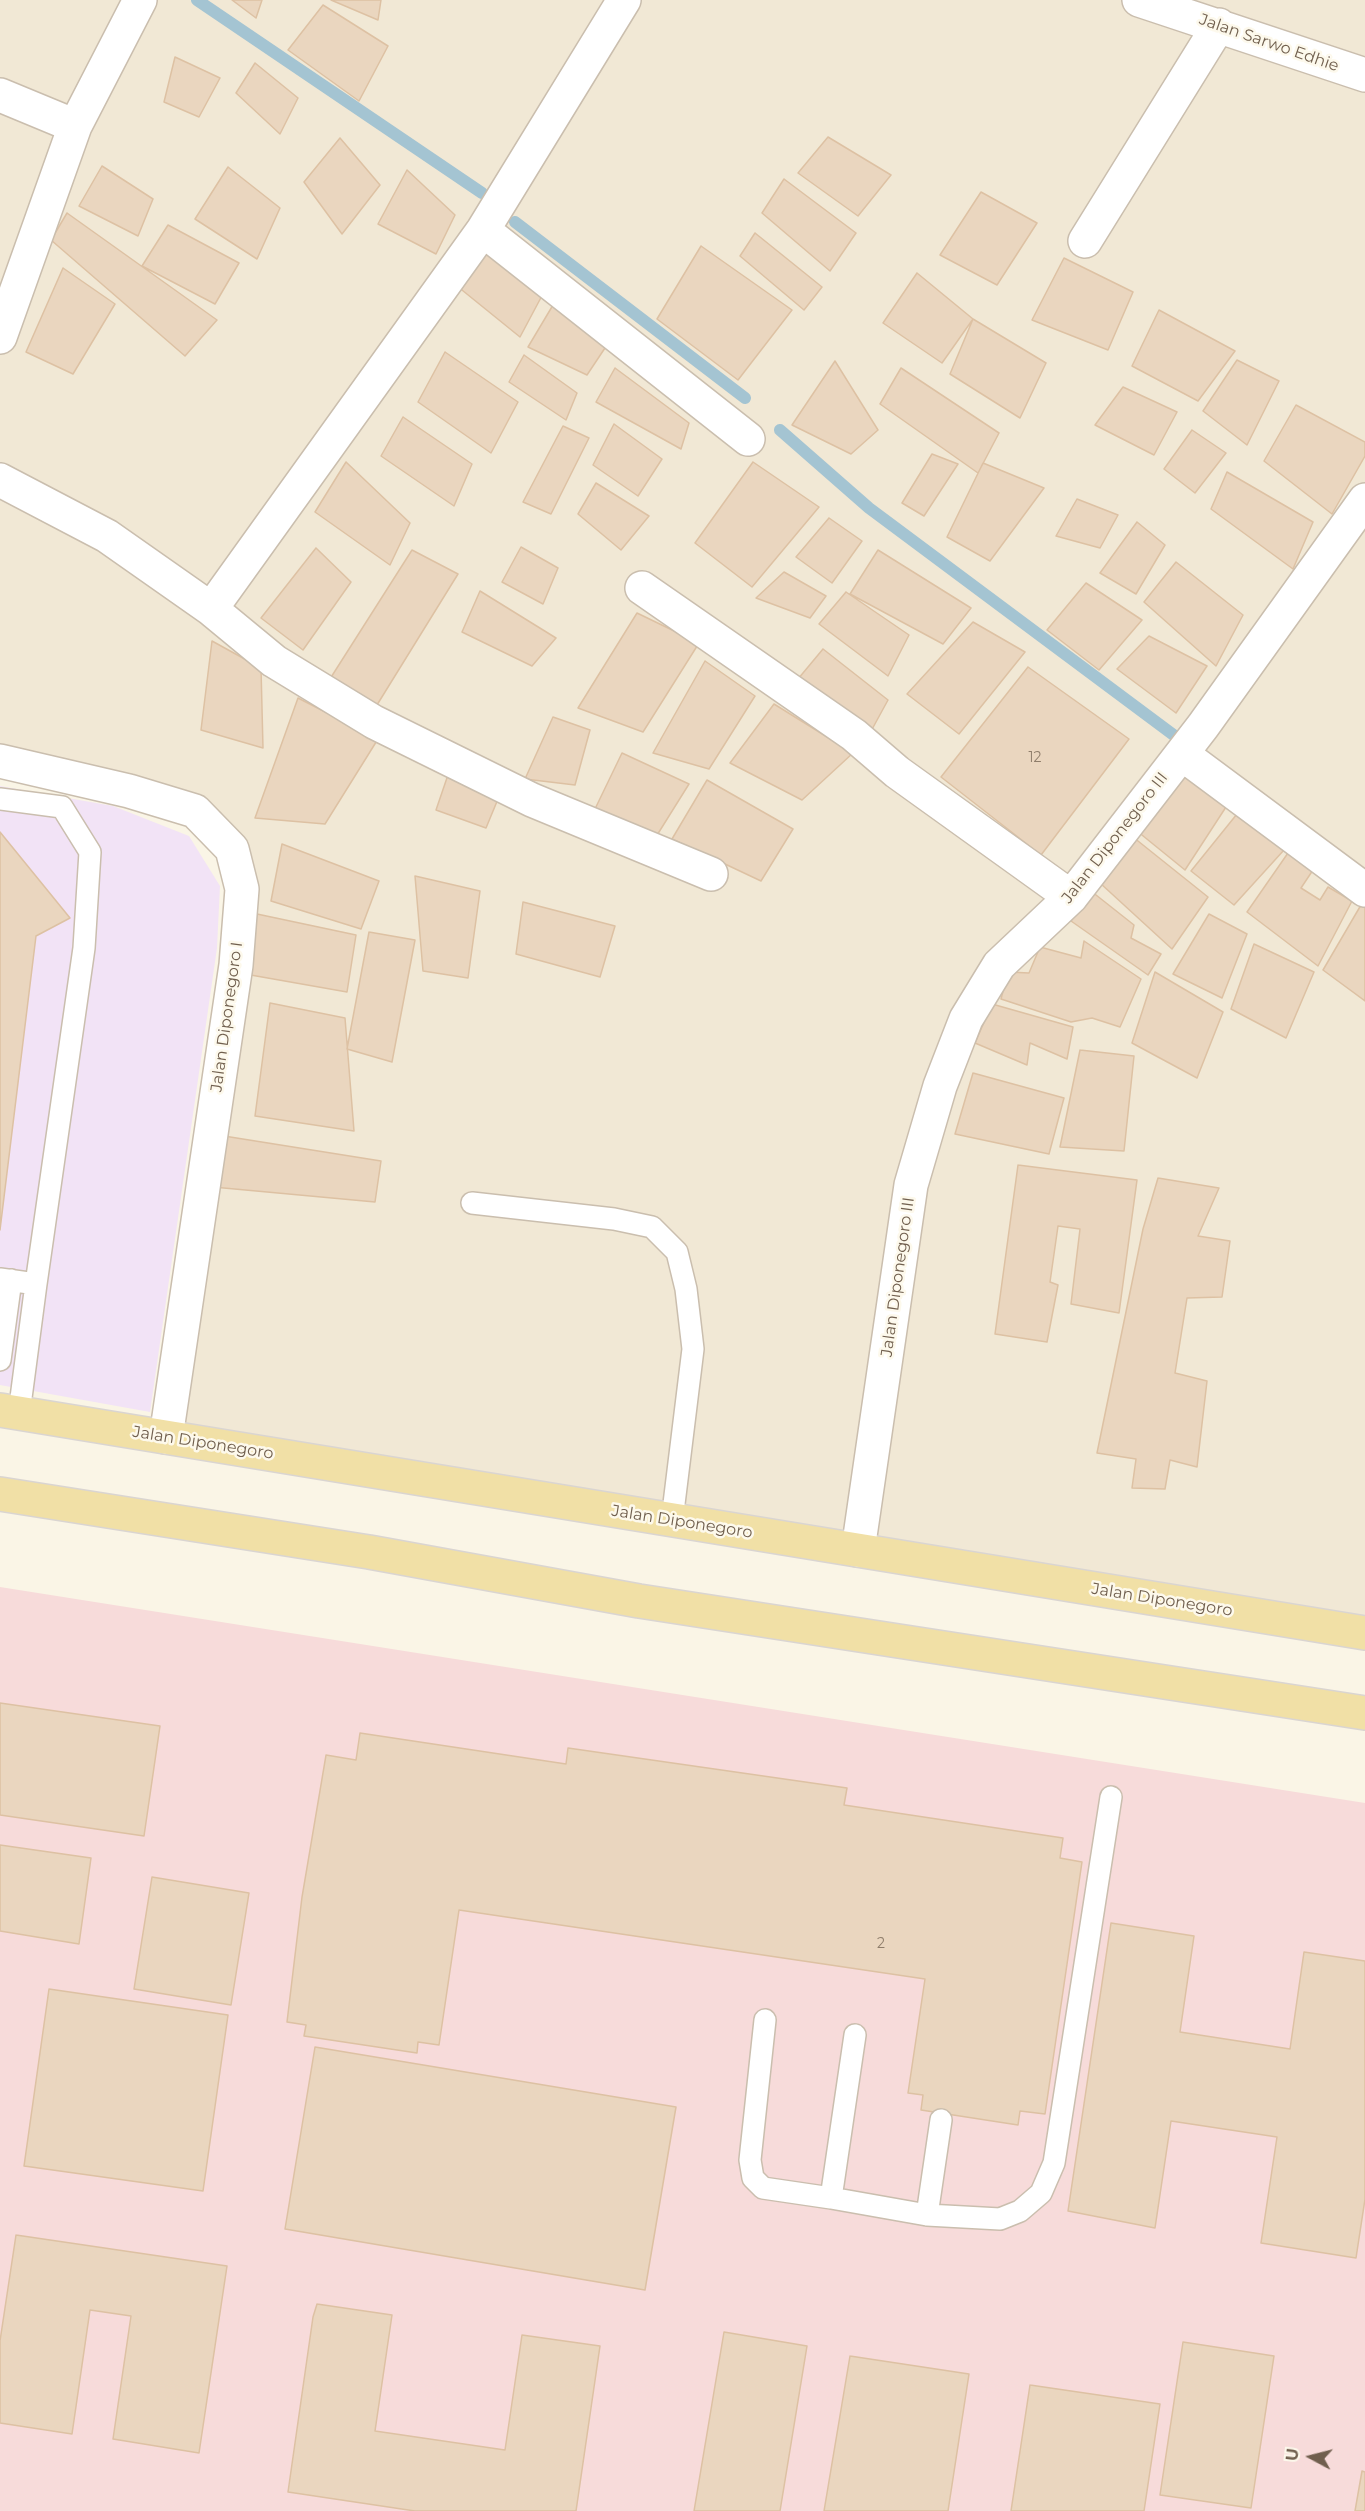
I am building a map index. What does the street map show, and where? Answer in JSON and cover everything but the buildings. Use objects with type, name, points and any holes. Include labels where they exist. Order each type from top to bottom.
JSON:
[{"type":"main road","name":"Jalan Diponegoro","points":[[9,1412],[1365,1633]]},
{"type":"main road","points":[[0,1494],[369,1552],[639,1601],[1365,1713]]},
{"type":"street","points":[[0,337],[75,126],[140,0]]},
{"type":"street","points":[[211,609],[483,230],[624,0]]},
{"type":"street","name":"Jalan Sarwo Edhie","points":[[1139,0],[1365,75]]},
{"type":"street","points":[[1085,241],[1219,25]]},
{"type":"street","points":[[0,95],[75,126]]},
{"type":"street","points":[[483,230],[748,439]]},
{"type":"street","points":[[0,480],[107,536],[211,609],[274,661],[374,722],[532,800],[711,874]]},
{"type":"street","name":"Jalan Diponegoro III","points":[[858,1550],[911,1185],[940,1086],[966,1019],[999,965],[1071,897],[1189,744],[1365,500]]},
{"type":"street","points":[[642,588],[854,735],[897,772],[1071,897]]},
{"type":"street","points":[[1189,744],[1365,890]]},
{"type":"street","name":"Jalan Diponegoro I","points":[[0,761],[129,791],[195,812],[232,849],[242,889],[234,977],[166,1437]]},
{"type":"lane","points":[[0,799],[62,807],[90,852],[84,948],[36,1284],[9,1412]]},
{"type":"lane","points":[[472,1203],[614,1219],[652,1227],[677,1252],[686,1289],[693,1349],[672,1520]]},
{"type":"lane","points":[[0,1360],[5,1279],[36,1284]]},
{"type":"lane","points":[[765,2020],[750,2160],[753,2178],[763,2188],[927,2215],[1000,2219],[1020,2211],[1041,2193],[1054,2163],[1111,1797]]},
{"type":"lane","points":[[831,2198],[855,2035]]},
{"type":"lane","points":[[927,2215],[941,2120]]},
{"type":"shaded area","points":[[0,0],[1365,0],[1365,1618],[169,1424],[244,889],[194,820],[0,773]]},
{"type":"shaded area","points":[[0,786],[113,806],[189,836],[220,886],[217,948],[150,1412],[0,1385]]},
{"type":"shaded area","points":[[0,1587],[1365,1803],[1365,2511],[0,2511]]},
{"type":"waterway","points":[[197,0],[482,193]]},
{"type":"waterway","points":[[515,222],[745,398]]},
{"type":"waterway","points":[[780,430],[869,508],[1187,745]]}]
